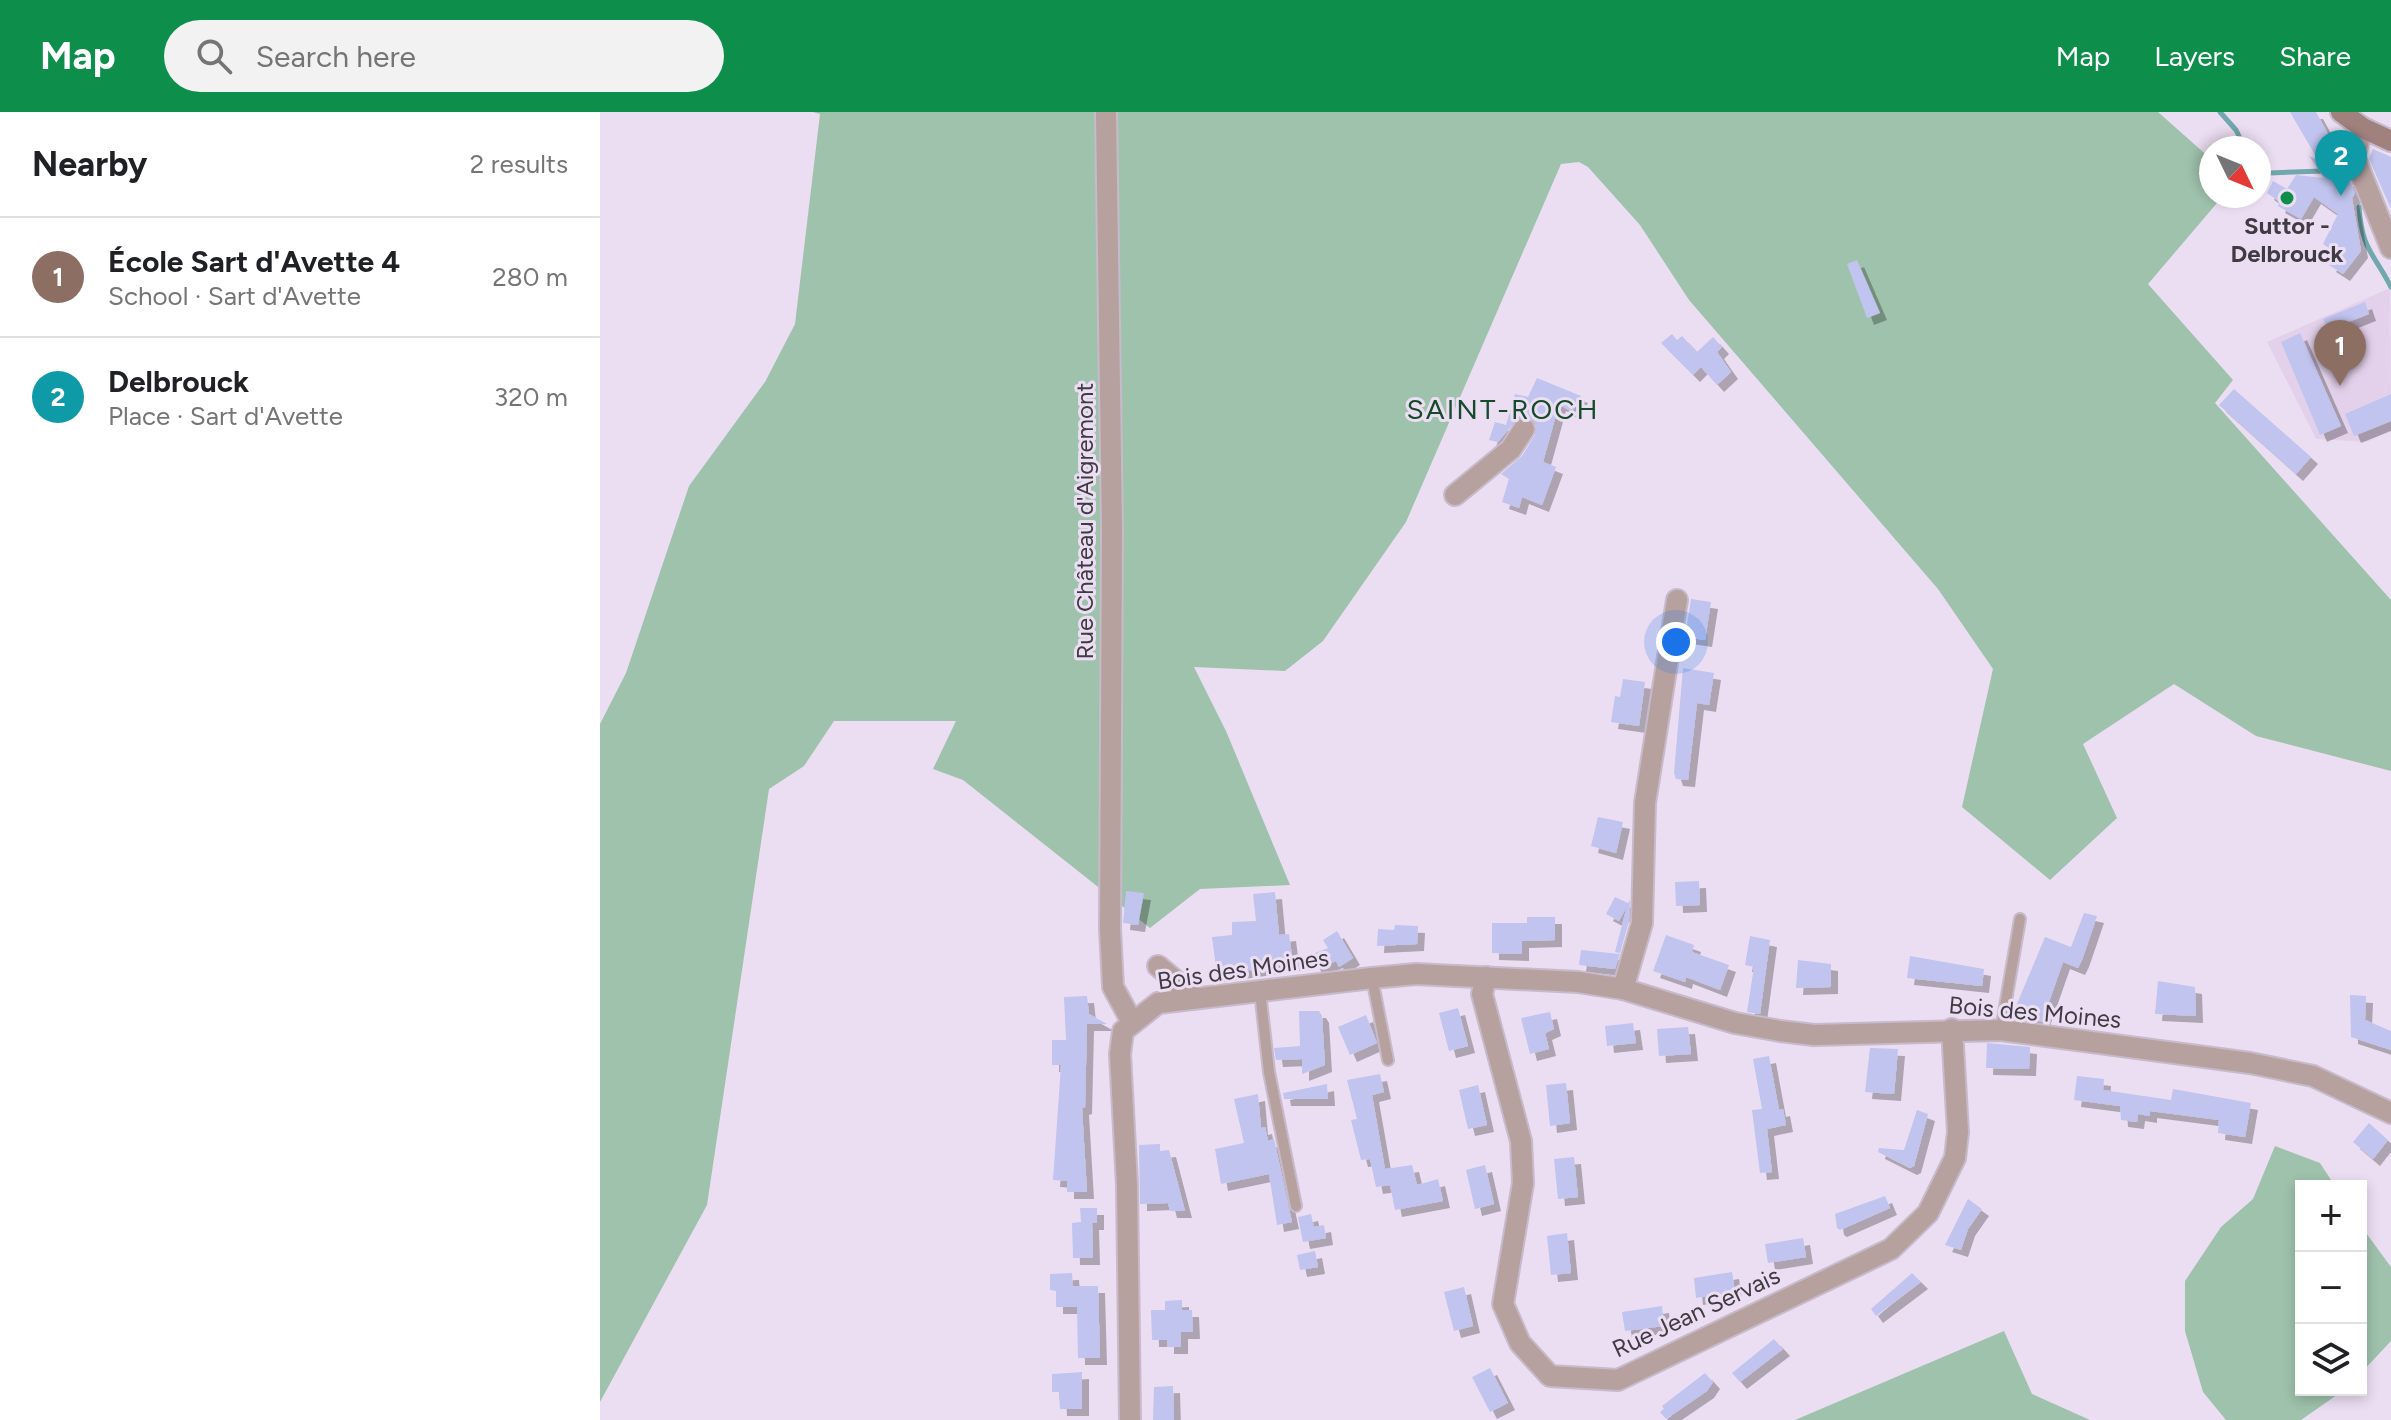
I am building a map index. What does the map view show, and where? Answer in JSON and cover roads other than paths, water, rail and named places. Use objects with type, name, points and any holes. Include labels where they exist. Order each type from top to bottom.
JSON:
[{"type":"street","name":"Rue Château d'Aigremont","points":[[1106,112],[1112,530],[1110,929],[1113,987],[1132,1022]]},
{"type":"street","points":[[2341,112],[2363,128],[2391,141]]},
{"type":"street","points":[[2363,128],[2354,156],[2391,248]]},
{"type":"street","points":[[1455,495],[1511,449],[1524,429]]},
{"type":"street","points":[[1623,989],[1642,923],[1645,803],[1677,600]]},
{"type":"street","points":[[1158,966],[1196,998]]},
{"type":"street","name":"Bois des Moines","points":[[1132,1022],[1158,1003],[1416,974],[1578,982],[1623,989],[1735,1023],[1792,1033],[2001,1030],[2235,1061],[2313,1076],[2391,1113]]},
{"type":"street","name":"Rue Jean Servais","points":[[1486,977],[1482,994],[1521,1141],[1523,1183],[1507,1263],[1503,1304],[1520,1343],[1550,1376],[1618,1380],[1891,1249],[1928,1213],[1955,1158],[1958,1132],[1952,1029]]},
{"type":"street","points":[[1130,1420],[1127,1185],[1120,1054],[1123,1031],[1132,1022]]},
{"type":"lane","points":[[2001,1030],[2020,919]]},
{"type":"lane","points":[[1372,978],[1388,1060]]},
{"type":"lane","points":[[1260,991],[1269,1072],[1296,1206]]},
{"type":"waterway","points":[[2220,112],[2239,136]]},
{"type":"waterway","points":[[2271,173],[2323,171]]},
{"type":"waterway","points":[[2359,207],[2369,250],[2391,287]]},
{"type":"place","name":"Delbrouck","points":[[2341,196]]},
{"type":"place","name":"Suttor - Delbrouck","points":[[2287,198]]},
{"type":"place","name":"École Sart d'Avette 4","points":[[2340,386]]},
{"type":"district","name":"SAINT-ROCH","points":[[1503,409]]}]
